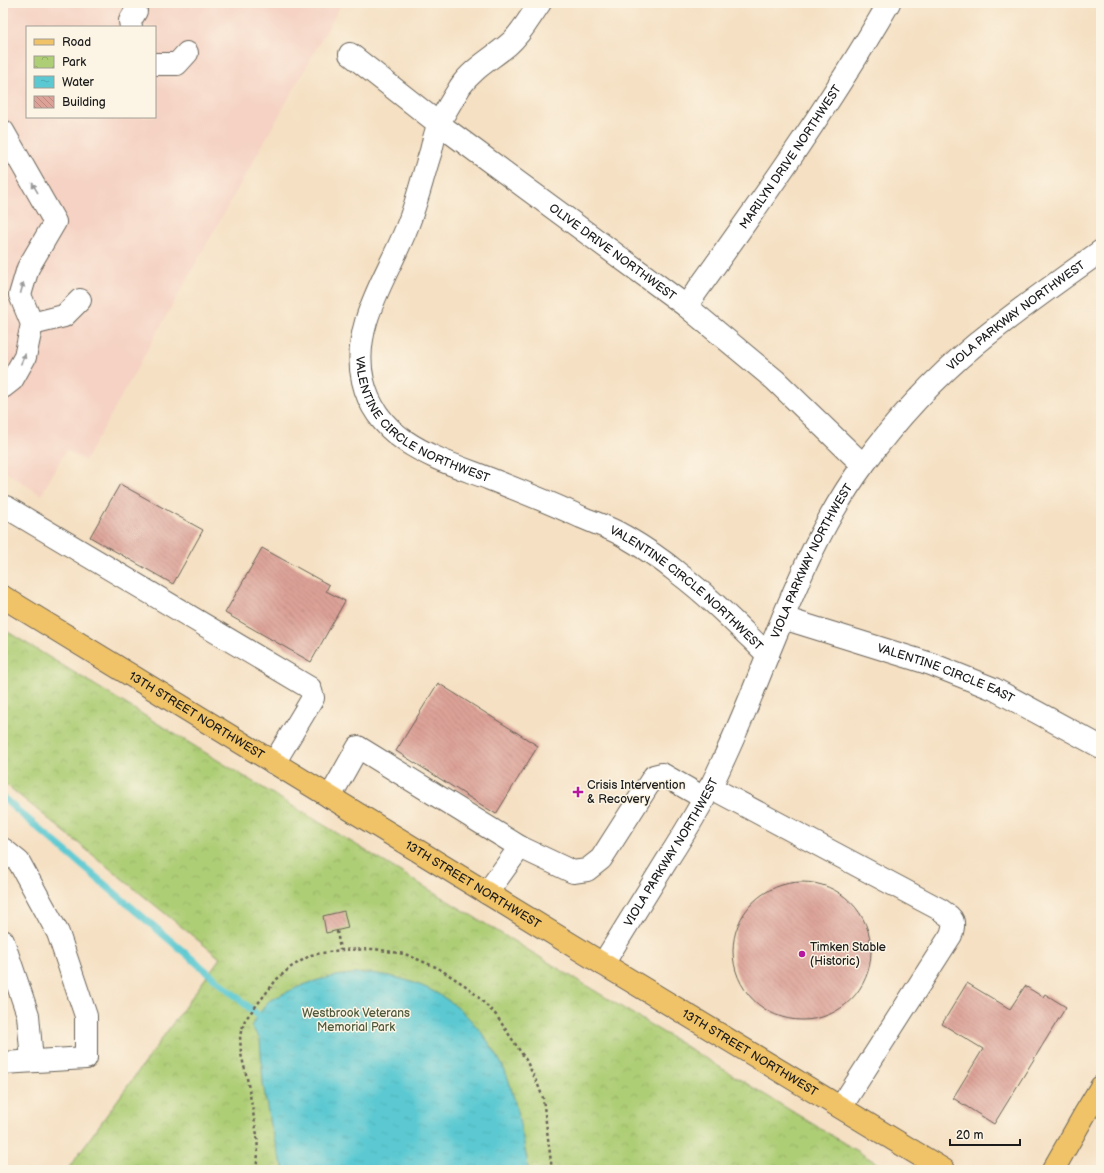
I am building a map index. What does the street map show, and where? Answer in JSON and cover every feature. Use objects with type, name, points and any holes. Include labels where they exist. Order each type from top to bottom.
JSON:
[{"type":"main road","name":"13TH STREET NORTHWEST","points":[[3,597],[603,964],[944,1170]]},
{"type":"main road","points":[[1053,1170],[1101,1087]]},
{"type":"street","name":"VALENTINE CIRCLE NORTHWEST","points":[[540,3],[522,31],[511,42],[470,75],[462,85],[439,124],[408,226],[366,321],[360,357],[362,379],[368,398],[376,414],[402,439],[421,451],[446,463],[491,479],[621,534],[647,550],[695,586],[768,655]]},
{"type":"street","name":"MARILYN DRIVE NORTHWEST","points":[[686,306],[761,201],[835,90],[889,3]]},
{"type":"street","points":[[156,64],[177,64],[187,53]]},
{"type":"street","name":"OLIVE DRIVE NORTHWEST","points":[[350,54],[439,124],[686,306],[775,380],[863,465]]},
{"type":"street","points":[[3,131],[55,222],[28,268],[20,295],[32,324],[25,357],[12,380],[3,387]]},
{"type":"street","name":"VIOLA PARKWAY NORTHWEST","points":[[603,964],[686,831],[722,765],[804,568],[828,519],[842,495],[889,432],[945,373],[975,345],[1016,312],[1101,251]]},
{"type":"street","points":[[32,324],[64,316],[80,300]]},
{"type":"street","points":[[3,507],[6,507],[310,688],[313,698],[274,762]]},
{"type":"street","name":"VALENTINE CIRCLE EAST","points":[[783,618],[931,664],[994,689],[1101,747]]},
{"type":"street","points":[[330,797],[358,747],[520,847],[573,872],[587,870],[601,859],[654,776],[662,774],[707,793],[941,910],[951,918],[954,925],[951,935],[841,1108]]},
{"type":"street","points":[[487,893],[520,847]]},
{"type":"street","points":[[3,848],[19,862],[58,933],[86,1016],[86,1058],[3,1063]]},
{"type":"street","points":[[3,941],[28,1015],[32,1061]]},
{"type":"path","points":[[337,930],[340,950]]},
{"type":"path","points":[[256,1170],[258,1154],[257,1135],[241,1054],[240,1035],[245,1020],[277,979],[291,967],[311,955],[340,950],[374,949],[405,954],[438,968],[469,988],[496,1016],[526,1060],[543,1098],[552,1170]]},
{"type":"shaded area","points":[[3,3],[342,3],[85,461],[66,450],[41,495],[3,470]]},
{"type":"green space","name":"Westbrook Veterans Memorial Park","points":[[3,629],[888,1170],[67,1170],[220,958],[3,782]]},
{"type":"water","points":[[370,973],[406,980],[423,986],[452,1003],[465,1014],[477,1028],[498,1057],[509,1081],[518,1114],[529,1170],[285,1170],[280,1159],[270,1125],[263,1083],[260,1039],[251,1026],[268,1002],[294,989],[325,978]]},
{"type":"building","points":[[120,484],[203,530],[173,584],[90,537]]},
{"type":"building","points":[[262,548],[329,585],[326,591],[345,601],[311,662],[225,613]]},
{"type":"building","points":[[438,683],[538,746],[496,814],[396,751]]},
{"type":"building","name":"Timken Stable (Historic)","points":[[802,882],[822,885],[834,890],[851,902],[863,919],[868,931],[871,951],[868,971],[863,983],[851,1000],[834,1012],[822,1017],[802,1020],[782,1017],[770,1012],[753,1000],[741,983],[736,971],[733,951],[736,931],[741,919],[753,902],[770,890],[782,885]]},
{"type":"building","points":[[344,911],[348,928],[326,933],[323,916]]},
{"type":"building","points":[[967,983],[1010,1009],[1025,986],[1043,997],[1045,994],[1066,1007],[994,1124],[953,1098],[983,1049],[942,1024]]},
{"type":"waterway","points":[[3,798],[259,1016]]},
{"type":"place","name":"Crisis Intervention & Recovery","points":[[578,792]]},
{"type":"place","name":"Timken Stable (Historic)","points":[[802,954]]}]
